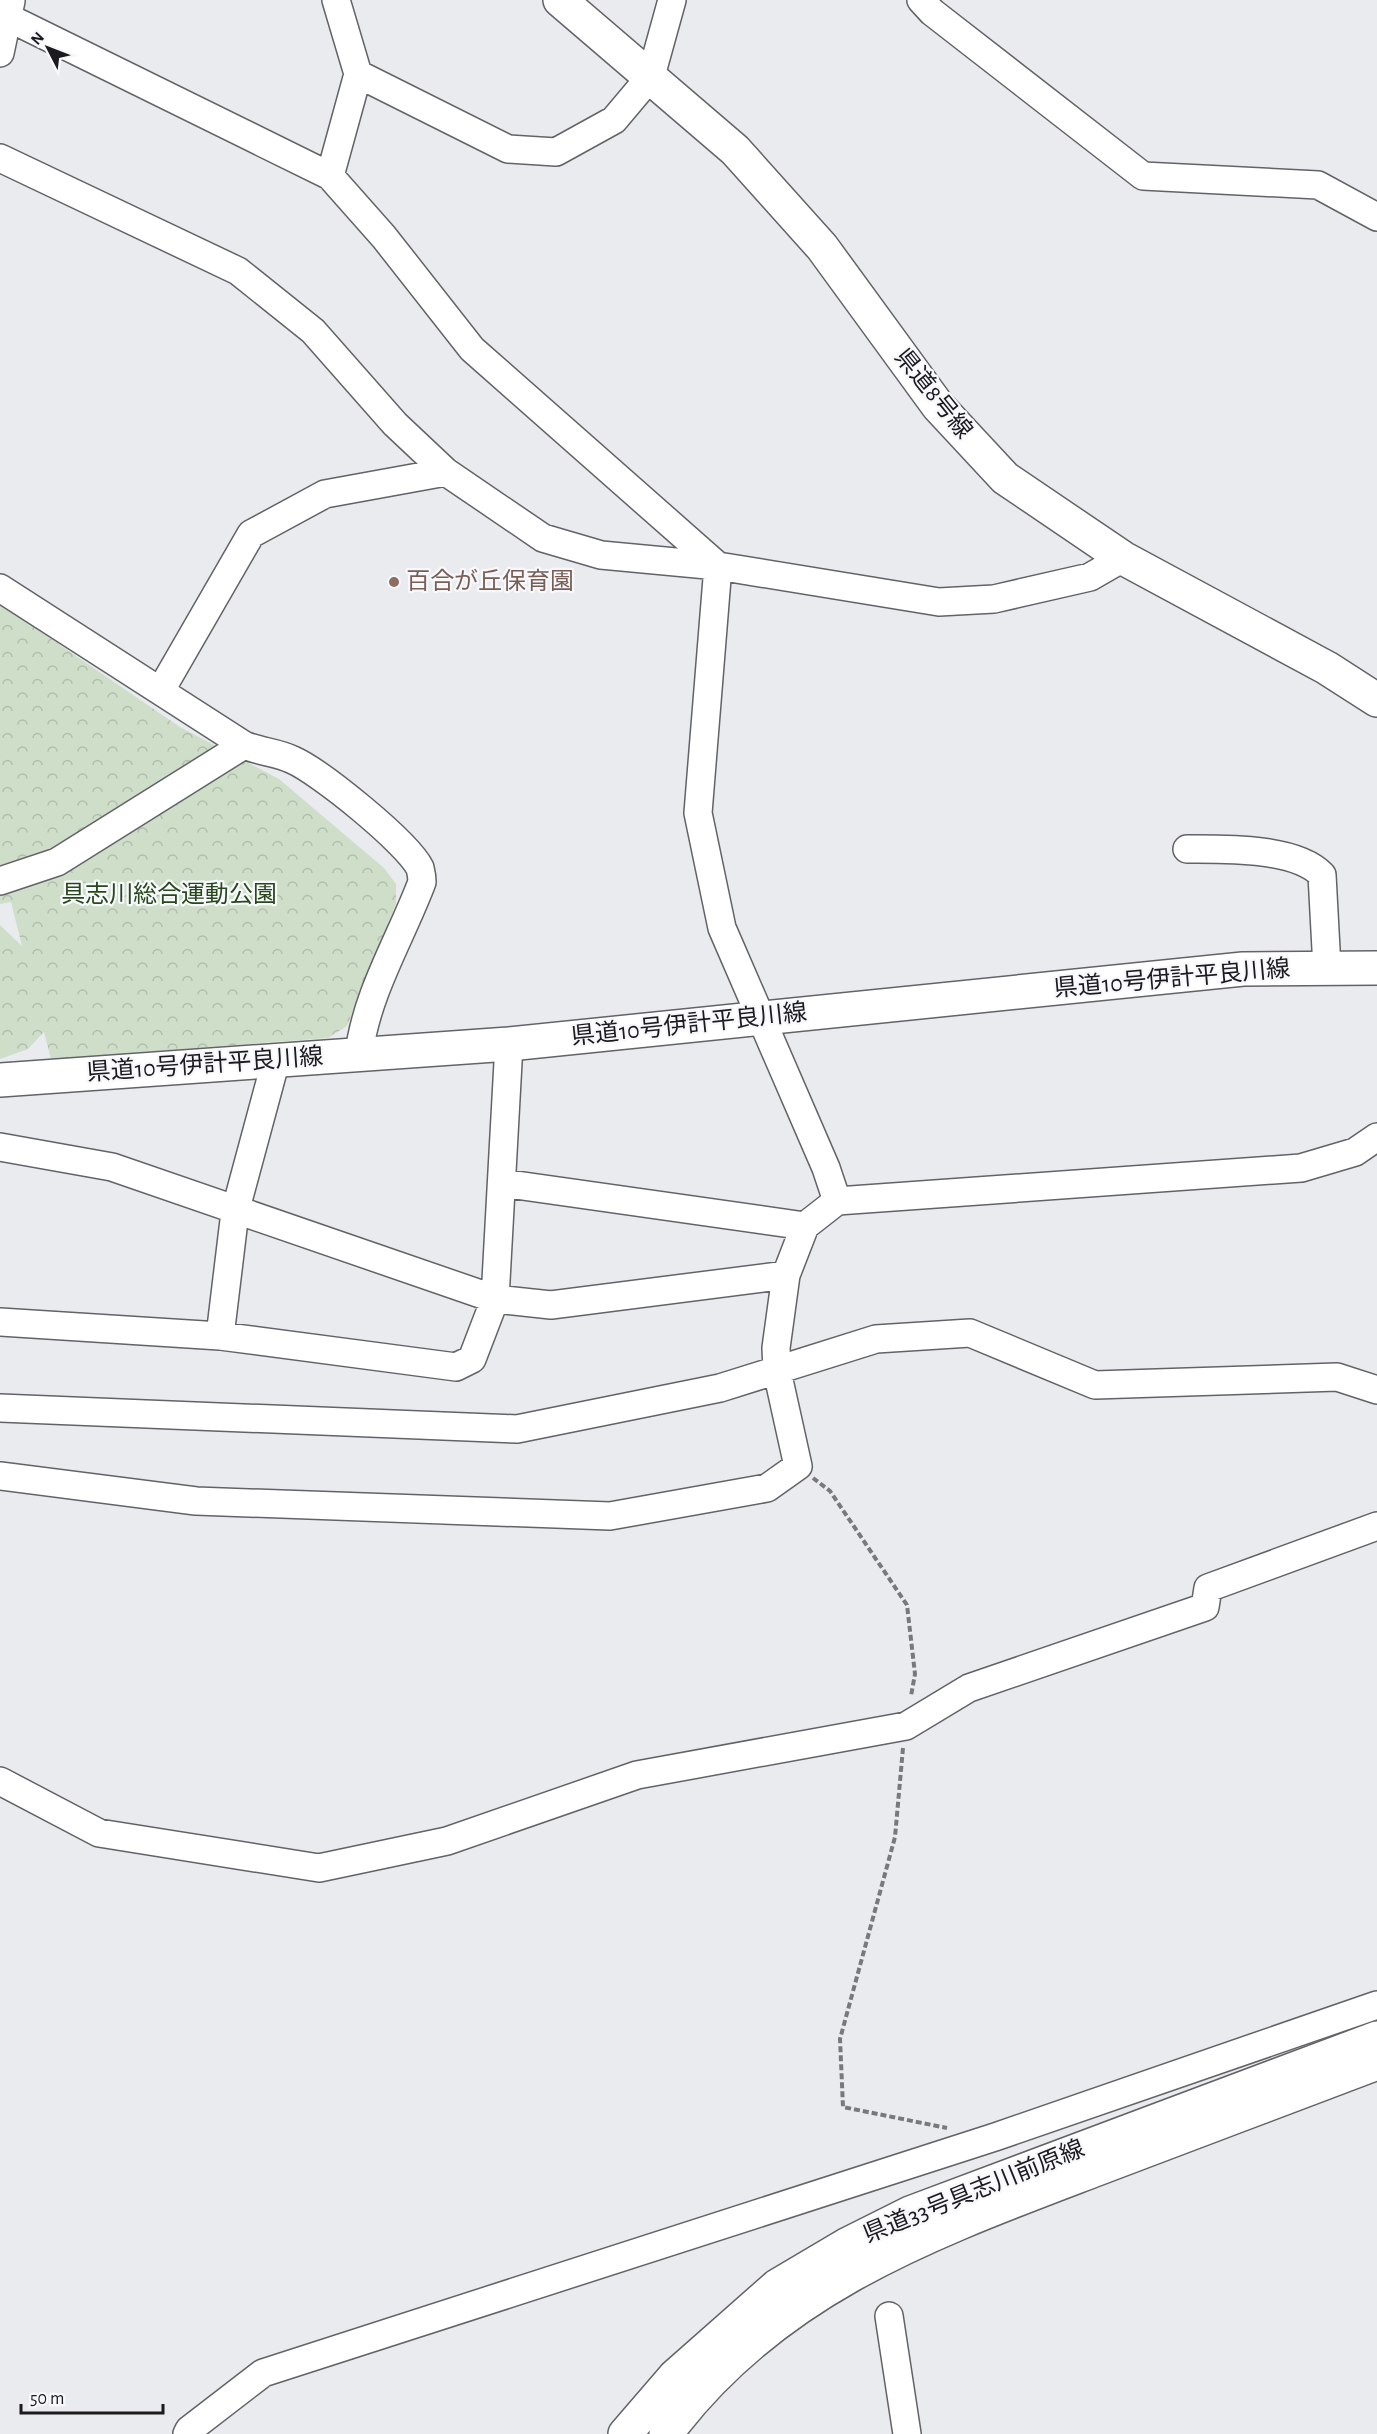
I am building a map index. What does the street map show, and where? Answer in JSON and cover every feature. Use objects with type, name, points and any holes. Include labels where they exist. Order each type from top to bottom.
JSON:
[{"type":"main road","name":"県道8号線","points":[[560,0],[735,150],[822,247],[938,406],[1005,478],[1123,558],[1327,668],[1377,700]]},
{"type":"main road","name":"県道10号伊計平良川線","points":[[0,1080],[509,1044],[1243,969],[1377,968]]},
{"type":"main road","name":"県道33号具志川前原線","points":[[625,2434],[675,2376],[737,2319],[777,2286],[848,2244],[910,2213],[1377,2038]]},
{"type":"main road","name":"県道33号具志川前原線","points":[[666,2434],[699,2393],[760,2334],[811,2297],[870,2264],[991,2210],[1377,2063]]},
{"type":"street","points":[[330,176],[358,74],[336,0]]},
{"type":"street","points":[[358,74],[508,149],[556,152],[614,120],[651,76],[672,0]]},
{"type":"street","points":[[921,0],[932,12],[1143,176],[1318,185],[1377,217]]},
{"type":"street","points":[[0,53],[6,12],[330,176],[384,237],[472,349],[718,566]]},
{"type":"street","points":[[0,158],[238,271],[313,331],[395,424],[446,472],[543,538],[601,555],[718,566],[939,602],[994,599],[1090,577],[1123,558]]},
{"type":"street","points":[[161,690],[250,534],[325,494],[446,472]]},
{"type":"street","points":[[718,566],[698,813],[722,928],[826,1168],[837,1201]]},
{"type":"street","points":[[0,588],[244,744],[258,751],[294,760],[353,801],[406,850],[420,869],[422,882],[369,1009],[361,1033],[359,1054]]},
{"type":"street","points":[[0,881],[57,862],[244,744]]},
{"type":"street","points":[[1187,849],[1256,850],[1314,867],[1322,875],[1327,968]]},
{"type":"street","points":[[0,1322],[220,1336],[456,1367],[472,1359],[495,1299],[509,1044]]},
{"type":"street","points":[[220,1336],[235,1212],[276,1060]]},
{"type":"street","points":[[0,1476],[196,1501],[610,1516],[767,1488],[798,1466],[777,1371],[776,1348],[786,1275],[805,1226],[837,1201],[1301,1168],[1355,1152],[1377,1137]]},
{"type":"street","points":[[0,1147],[112,1167],[235,1212],[495,1299],[551,1305],[786,1275]]},
{"type":"street","points":[[502,1183],[805,1226]]},
{"type":"street","points":[[0,1408],[517,1429],[720,1388],[876,1339],[970,1334],[1095,1385],[1337,1377],[1377,1390]]},
{"type":"street","points":[[0,1781],[99,1833],[319,1868],[447,1841],[637,1774],[906,1726],[969,1688],[1205,1607],[1208,1588],[1377,1526]]},
{"type":"street","points":[[187,2434],[264,2373],[994,2137],[1377,2005]]},
{"type":"street","points":[[889,2316],[907,2434]]},
{"type":"path","points":[[798,1466],[830,1491],[907,1605],[915,1674],[906,1726],[895,1837],[840,2039],[843,2107],[948,2128]]},
{"type":"green space","name":"具志川総合運動公園","points":[[0,604],[180,727],[279,779],[384,868],[396,884],[396,904],[347,1026],[328,1038],[51,1059],[44,1032],[28,1049],[0,1059],[0,925],[22,946],[11,902],[0,904]]},
{"type":"place","name":"百合が丘保育園","points":[[394,582]]}]
